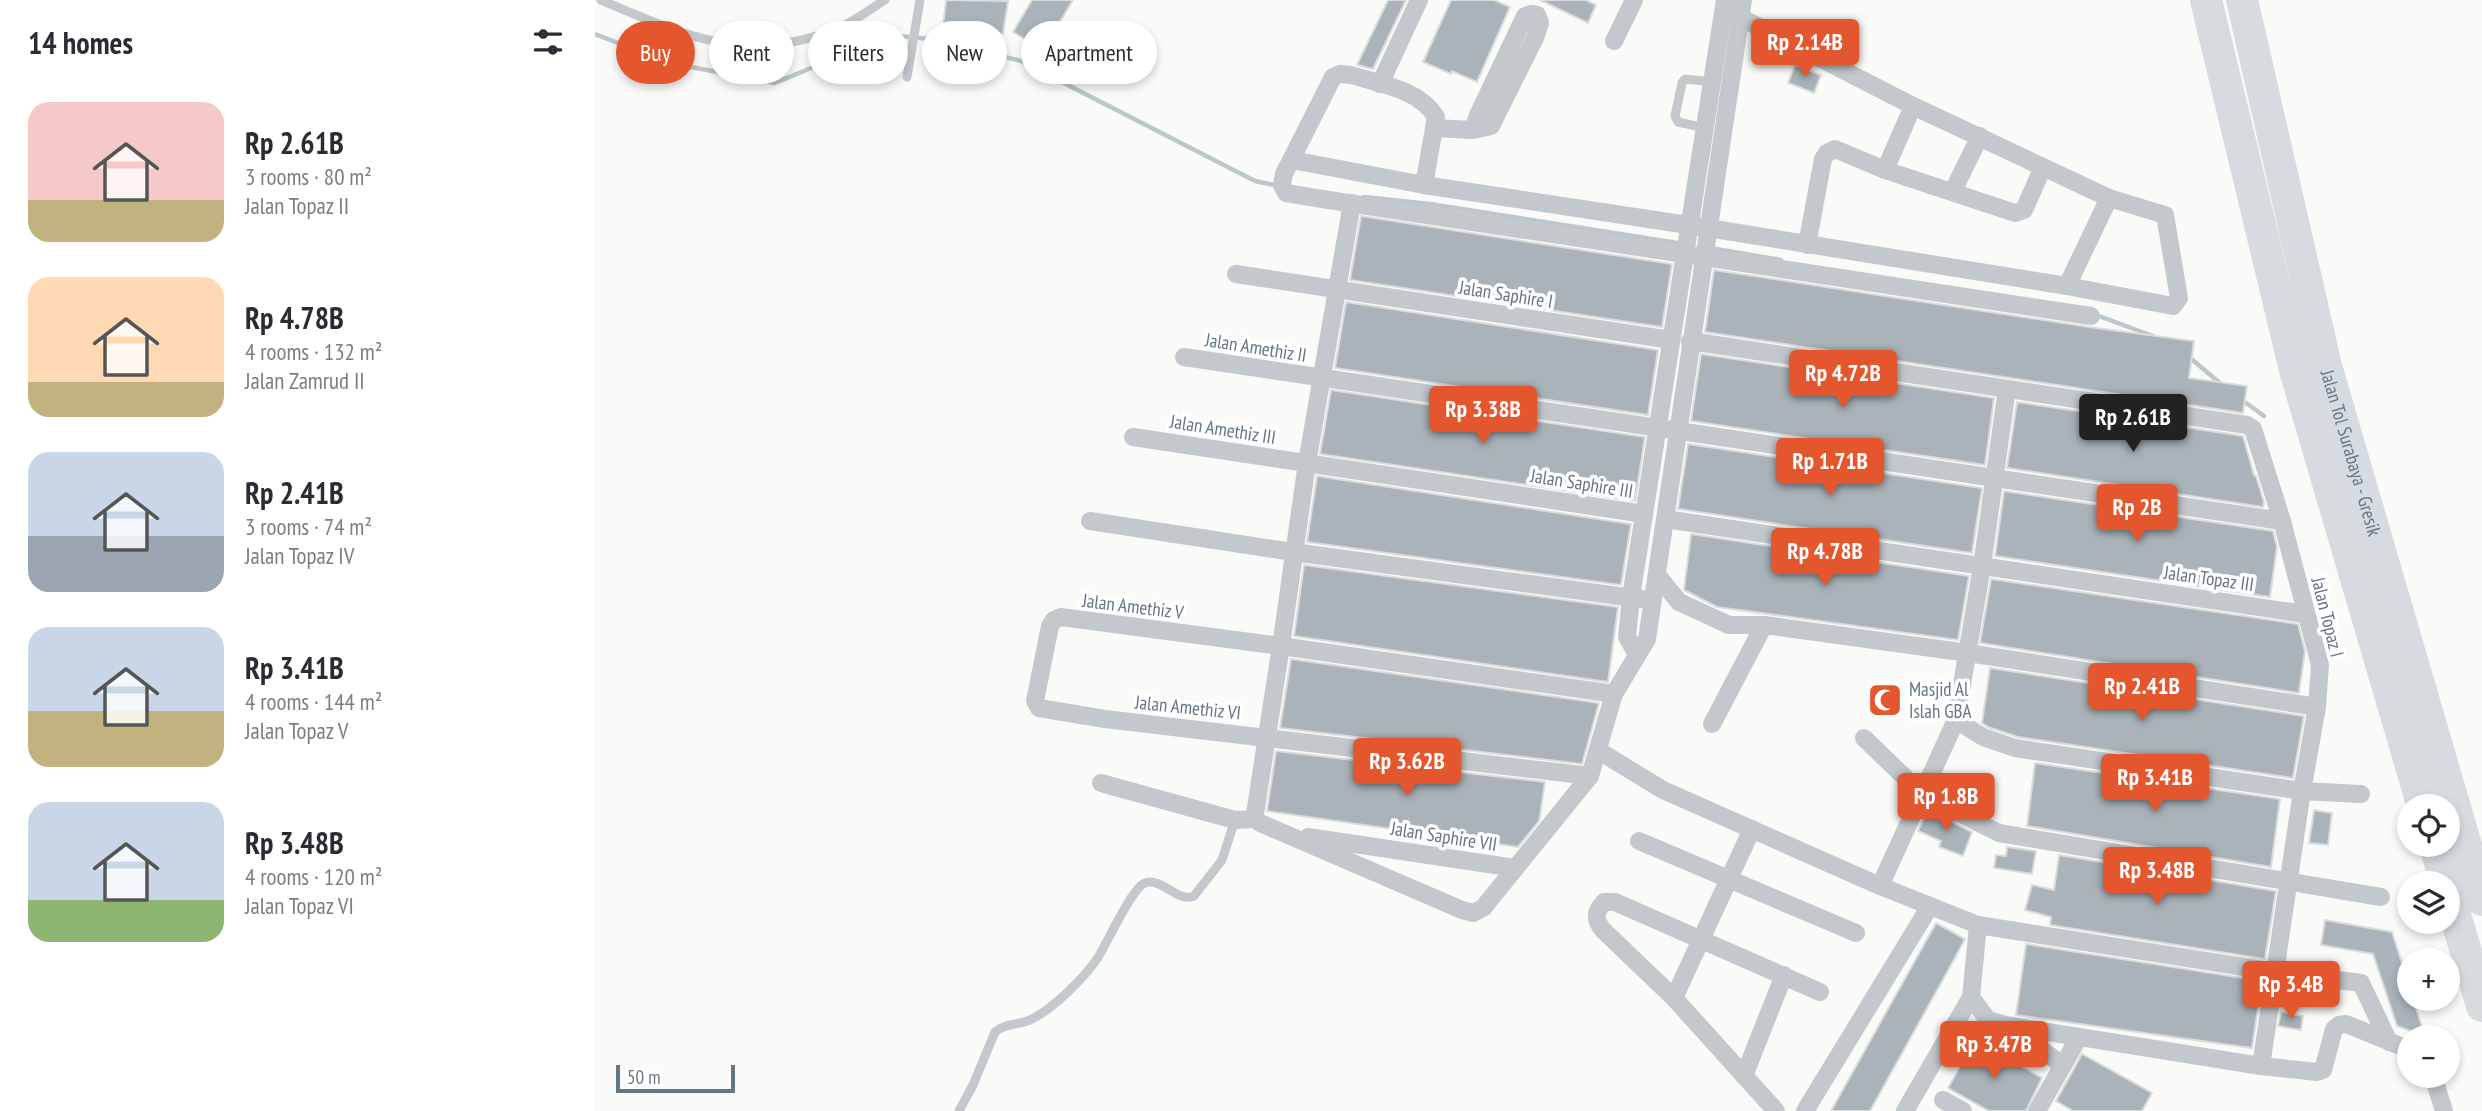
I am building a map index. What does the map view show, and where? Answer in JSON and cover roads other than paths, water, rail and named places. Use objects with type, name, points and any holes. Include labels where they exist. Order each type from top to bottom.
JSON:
[{"type":"highway","name":"Jalan Tol Surabaya - Gresik","points":[[2206,0],[2295,370],[2419,794]]},
{"type":"highway","name":"Jalan Tol Surabaya - Gresik","points":[[2242,0],[2326,366],[2482,900]]},
{"type":"highway","points":[[2460,932],[2482,1006]]},
{"type":"street","points":[[1380,84],[1419,0]]},
{"type":"street","points":[[1614,41],[1634,0]]},
{"type":"street","points":[[1637,655],[1627,636],[1631,597],[1712,82],[1733,6]]},
{"type":"street","points":[[1424,185],[1436,117],[1426,103],[1380,84],[1340,74],[1333,77],[1291,160],[1282,185],[1286,193],[1352,203],[1687,240],[1825,261],[2067,286],[2173,306],[2178,301],[2165,215],[2109,198],[1913,106],[1733,6]]},
{"type":"street","points":[[1101,783],[1235,820],[1256,819],[1462,910],[1473,913],[1483,908],[1590,776],[1614,694],[1647,639],[1706,243],[1733,6]]},
{"type":"street","points":[[1434,128],[1473,130],[1491,126],[1535,38],[1541,23],[1537,15],[1525,16],[1473,130]]},
{"type":"street","points":[[1885,170],[1913,106]]},
{"type":"street","points":[[1953,191],[1980,136]]},
{"type":"street","points":[[1807,245],[1823,159],[1835,149],[1885,170],[2020,213],[2024,210],[2043,167]]},
{"type":"street","points":[[1291,160],[1687,240],[1706,243],[1807,245],[1825,261],[2091,317]]},
{"type":"street","points":[[2067,286],[2109,198]]},
{"type":"street","points":[[1256,819],[1293,552],[1335,289],[1352,203]]},
{"type":"street","name":"Jalan Saphire I","points":[[1236,274],[1671,340]]},
{"type":"street","name":"Jalan Topaz I","points":[[1690,341],[2247,425],[2253,429],[2282,521],[2320,665],[2317,707],[2261,1066]]},
{"type":"street","name":"Jalan Amethiz II","points":[[1184,357],[2282,521]]},
{"type":"street","points":[[1880,886],[1956,720],[1982,566],[2007,389]]},
{"type":"street","name":"Jalan Amethiz III","points":[[1133,437],[1307,463]]},
{"type":"street","name":"Jalan Saphire III","points":[[1307,463],[1644,514]]},
{"type":"street","name":"Jalan Topaz III","points":[[1665,519],[2305,614]]},
{"type":"street","points":[[1090,521],[1293,552],[1653,600]]},
{"type":"street","points":[[1657,575],[1679,602],[1729,625],[1764,625],[1968,653],[2317,707]]},
{"type":"street","name":"Jalan Amethiz V","points":[[1105,719],[1039,708],[1035,705],[1050,626],[1054,620],[1061,617],[1281,646]]},
{"type":"street","points":[[1712,724],[1764,625]]},
{"type":"street","points":[[1281,646],[1614,694]]},
{"type":"street","name":"Jalan Amethiz VI","points":[[1105,719],[1590,776]]},
{"type":"street","points":[[1956,720],[1983,737],[2015,748],[2302,791],[2361,794]]},
{"type":"street","points":[[1864,738],[1923,795],[1999,833],[2381,897]]},
{"type":"street","points":[[1599,751],[1664,790],[1880,886],[1978,925],[2361,983],[2389,1042]]},
{"type":"street","points":[[1674,998],[1752,829]]},
{"type":"street","name":"Jalan Saphire VII","points":[[1284,833],[1515,868]]},
{"type":"street","points":[[1639,841],[1857,933]]},
{"type":"street","points":[[1776,1111],[1674,998],[1602,930],[1596,920],[1597,911],[1604,902],[1615,902],[1820,992]]},
{"type":"street","points":[[1805,1111],[1930,906]]},
{"type":"street","points":[[1905,1111],[1971,997],[1978,925]]},
{"type":"street","points":[[1744,1076],[1784,975]]},
{"type":"street","points":[[1971,997],[1988,1020],[2005,1025],[2261,1066],[2317,1072],[2323,1070],[2334,1029],[2339,1025],[2346,1024],[2397,1045]]},
{"type":"street","points":[[2005,1025],[2063,1065]]},
{"type":"street","points":[[2039,1110],[2079,1037]]},
{"type":"street","points":[[2437,1088],[2444,1111]]},
{"type":"street","points":[[1943,1100],[1963,1111]]},
{"type":"lane","points":[[601,0],[677,33],[716,43],[752,47],[796,41],[835,29],[885,0]]},
{"type":"lane","points":[[908,71],[920,0]]},
{"type":"lane","points":[[1705,128],[1678,122],[1675,116],[1685,79],[1712,82]]},
{"type":"lane","points":[[959,1111],[995,1032],[1002,1026],[1037,1016],[1076,982],[1095,961],[1133,894],[1143,883],[1153,882],[1182,897],[1194,896],[1222,860],[1235,820]]},
{"type":"waterway","points":[[595,34],[670,63],[775,83],[890,35],[939,40],[1021,61],[1255,181],[1279,186]]},
{"type":"waterway","points":[[1364,197],[1430,204],[1684,244]]},
{"type":"waterway","points":[[1710,248],[1781,260]]},
{"type":"waterway","points":[[2096,315],[2153,336]]},
{"type":"waterway","points":[[2188,356],[2221,384]]},
{"type":"waterway","points":[[2242,400],[2264,416]]},
{"type":"place","name":"Masjid Al Islah GBA","points":[[1885,700]]}]
